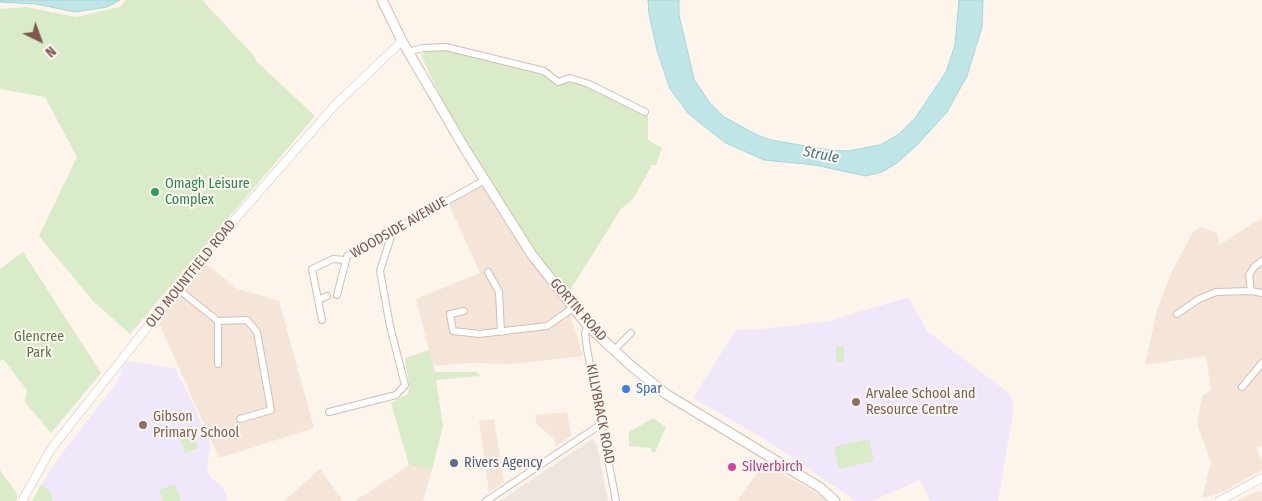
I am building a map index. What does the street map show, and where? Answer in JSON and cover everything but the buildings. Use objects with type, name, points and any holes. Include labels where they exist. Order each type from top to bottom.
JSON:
[{"type":"main road","name":"GORTIN ROAD","points":[[382,0],[408,52],[532,255],[588,326],[614,350],[685,407],[821,488],[835,501]]},
{"type":"street","name":"OLD MOUNTFIELD ROAD","points":[[22,501],[51,450],[239,214],[335,105],[402,41]]},
{"type":"street","points":[[408,52],[423,48],[446,47],[544,71],[558,82],[570,78],[580,81],[645,112]]},
{"type":"street","name":"WOODSIDE AVENUE","points":[[337,295],[347,256],[485,180]]},
{"type":"street","points":[[329,412],[396,395],[405,385],[390,326],[380,271],[393,230]]},
{"type":"street","points":[[322,320],[312,269],[333,259],[345,260]]},
{"type":"street","points":[[1251,291],[1249,275],[1254,266],[1262,262]]},
{"type":"street","points":[[488,272],[499,292],[501,332]]},
{"type":"street","points":[[178,289],[218,321],[247,320],[257,332],[271,410],[240,418]]},
{"type":"street","points":[[1177,314],[1199,299],[1216,292],[1251,291],[1262,293]]},
{"type":"street","points":[[318,300],[328,296]]},
{"type":"street","points":[[464,311],[450,314],[453,331],[480,334],[547,326],[573,308]]},
{"type":"street","points":[[218,321],[218,364]]},
{"type":"street","name":"KILLYBRACK ROAD","points":[[588,326],[586,333],[587,350],[616,501]]},
{"type":"street","points":[[614,350],[631,333]]},
{"type":"street","points":[[1242,386],[1262,363]]},
{"type":"street","points":[[486,501],[602,423]]},
{"type":"street","points":[[1219,501],[1262,478]]},
{"type":"shaded area","points":[[485,180],[565,298],[583,356],[512,364],[471,363],[433,366],[416,299],[480,273],[447,200]]},
{"type":"shaded area","points":[[1262,218],[1262,445],[1256,448],[1262,461],[1262,470],[1223,492],[1202,498],[1211,462],[1197,424],[1202,396],[1211,390],[1206,356],[1145,365],[1157,310],[1172,271],[1193,232],[1201,227],[1217,233],[1219,245]]},
{"type":"shaded area","points":[[201,260],[238,289],[279,301],[314,428],[219,458],[158,321],[154,320]]},
{"type":"shaded area","name":"Arvalee School and Resource Centre","points":[[909,297],[927,331],[1010,394],[1014,406],[998,501],[930,501],[920,480],[872,501],[856,501],[766,440],[693,398],[736,330],[763,329],[829,321]]},
{"type":"shaded area","name":"Gibson Primary School","points":[[125,361],[175,368],[210,444],[207,469],[210,477],[223,487],[228,501],[53,501],[50,491],[41,485],[60,456],[118,381]]},
{"type":"shaded area","points":[[567,412],[571,436],[556,446],[554,438],[537,425],[535,415]]},
{"type":"shaded area","points":[[494,419],[504,482],[489,492],[479,421]]},
{"type":"shaded area","points":[[592,439],[597,445],[608,501],[500,501]]},
{"type":"shaded area","points":[[764,463],[822,496],[827,501],[737,501]]},
{"type":"shaded area","points":[[409,465],[432,470],[423,501],[355,501]]},
{"type":"shaded area","points":[[320,469],[343,501],[284,501]]},
{"type":"shaded area","points":[[1258,491],[1262,492],[1262,501],[1236,501]]},
{"type":"green space","name":"Omagh Leisure Complex","points":[[126,0],[202,0],[254,56],[257,62],[315,116],[130,334],[94,302],[39,236],[77,157],[45,97],[0,89],[0,9],[26,7],[76,17],[120,7]]},
{"type":"green space","points":[[426,51],[448,51],[544,75],[559,85],[571,80],[648,116],[648,140],[662,148],[656,165],[652,165],[633,199],[621,209],[565,298],[465,149],[421,55]]},
{"type":"green space","name":"Glencree Park","points":[[23,252],[101,373],[51,433],[25,402],[27,390],[3,359],[0,361],[0,269]]},
{"type":"green space","points":[[836,346],[844,346],[844,362],[836,362]]},
{"type":"green space","points":[[429,350],[435,372],[477,372],[480,376],[436,380],[443,426],[432,470],[409,465],[391,403],[408,394],[409,385],[405,358]]},
{"type":"green space","points":[[653,418],[666,427],[655,452],[652,452],[651,448],[629,446],[629,432]]},
{"type":"green space","points":[[191,425],[198,448],[185,453],[177,430]]},
{"type":"green space","points":[[869,439],[874,461],[839,469],[834,447]]},
{"type":"green space","points":[[0,470],[18,495],[16,501],[0,501]]},
{"type":"green space","points":[[175,484],[181,501],[163,501],[159,490]]},
{"type":"green space","points":[[41,485],[50,491],[53,501],[32,501]]},
{"type":"water","points":[[0,0],[120,0],[107,7],[75,12],[36,4],[0,2]]},
{"type":"water","name":"Strule","points":[[648,0],[679,0],[679,15],[694,79],[709,102],[724,117],[757,135],[771,140],[829,150],[848,151],[880,145],[899,134],[916,117],[946,72],[955,45],[959,0],[983,0],[982,27],[967,76],[947,112],[917,145],[897,163],[882,172],[866,176],[815,165],[764,160],[726,143],[705,127],[688,113],[670,89],[657,50]]},
{"type":"place","name":"Omagh Leisure Complex","points":[[155,192]]},
{"type":"place","name":"Spar","points":[[626,389]]},
{"type":"place","name":"Arvalee School and Resource Centre","points":[[856,402]]},
{"type":"place","name":"Gibson Primary School","points":[[143,425]]},
{"type":"place","name":"Rivers Agency","points":[[454,463]]},
{"type":"place","name":"Silverbirch","points":[[732,467]]}]
